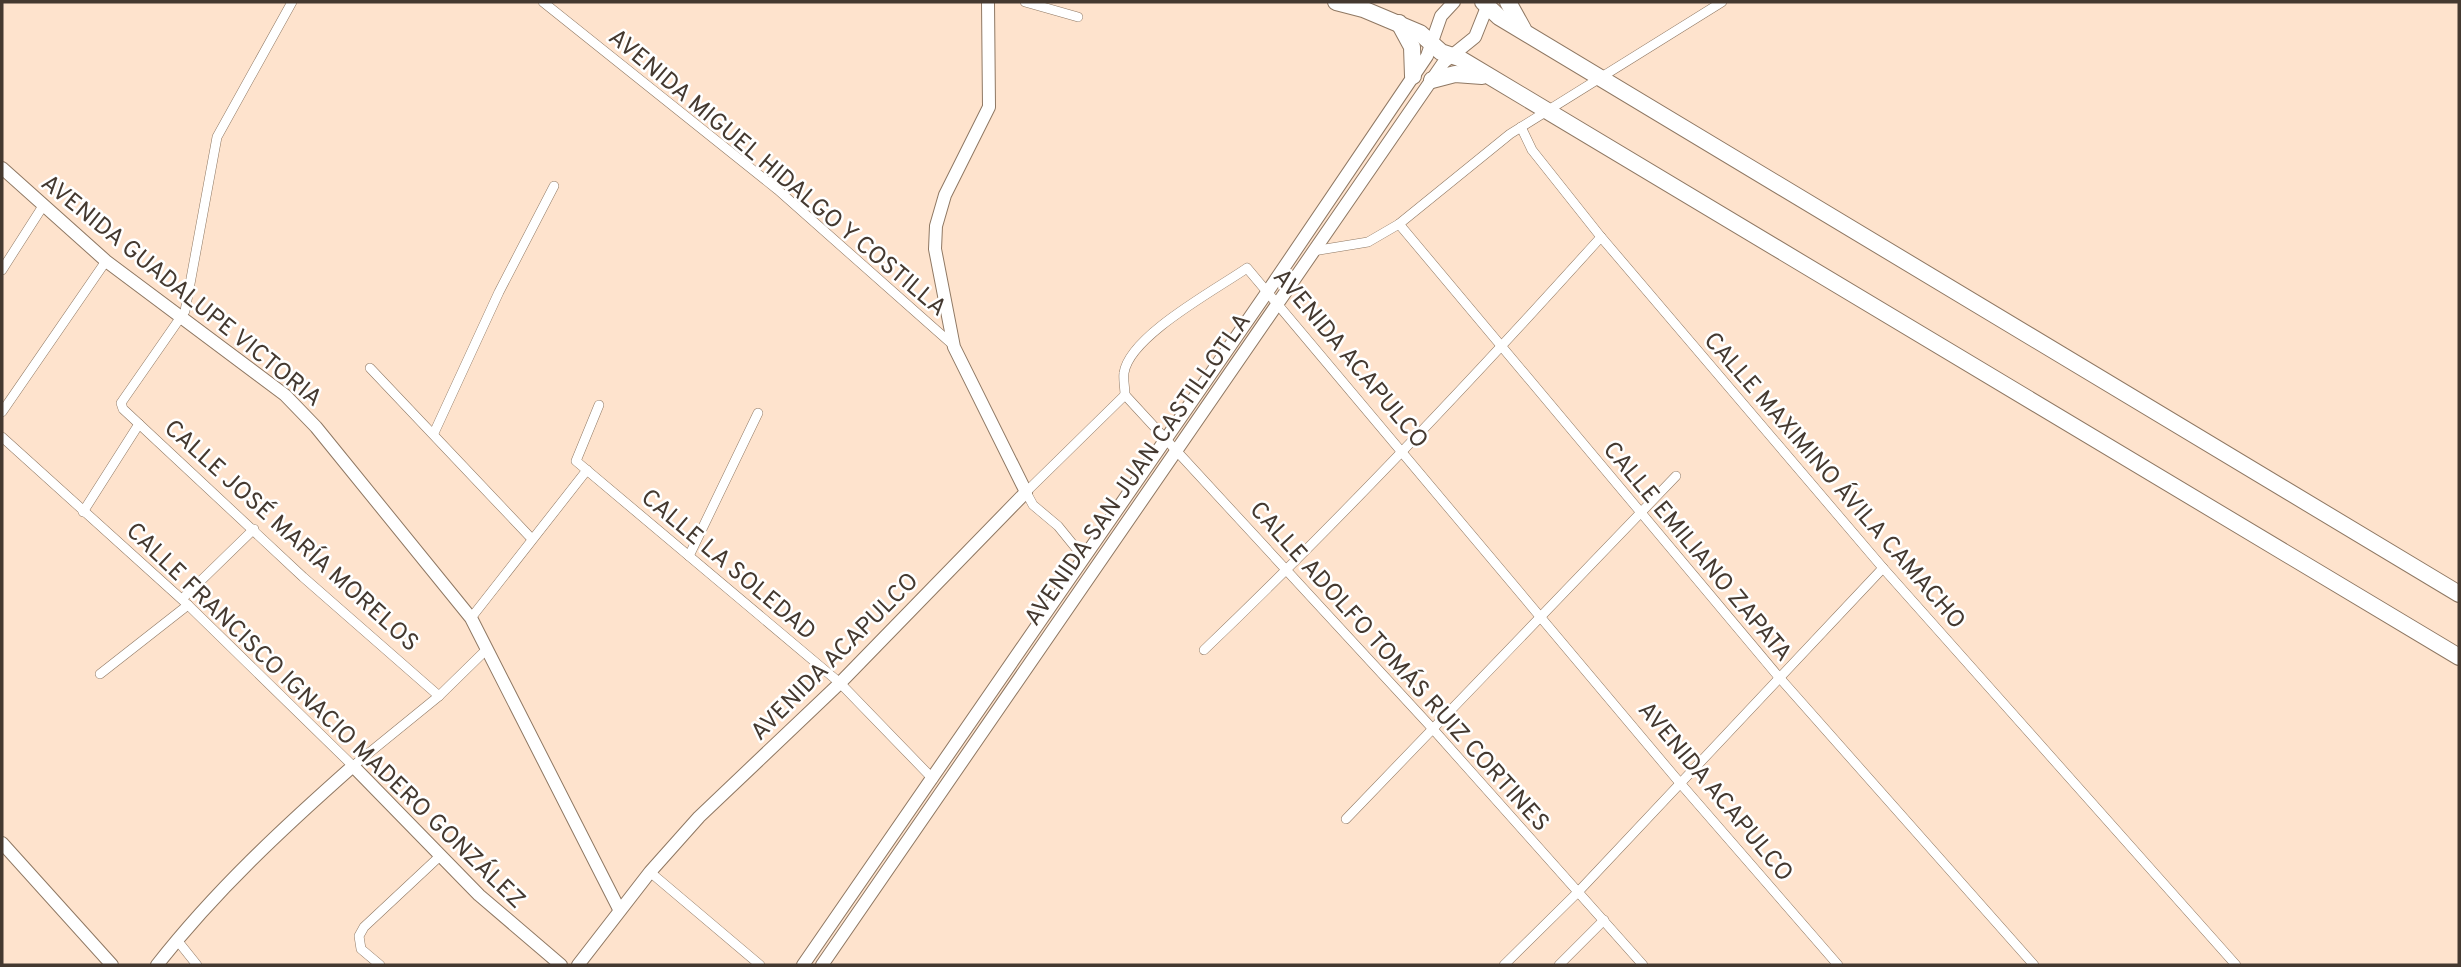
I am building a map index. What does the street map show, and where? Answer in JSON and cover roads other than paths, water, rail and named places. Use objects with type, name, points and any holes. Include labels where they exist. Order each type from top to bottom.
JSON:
[{"type":"highway","points":[[1336,2],[1399,23],[1433,43],[1441,52],[1452,54],[2459,657]]},
{"type":"highway","points":[[1508,2],[1524,31]]},
{"type":"highway","points":[[1486,4],[1524,31],[2459,594]]},
{"type":"highway","points":[[1399,23],[1412,47],[1413,76]]},
{"type":"highway","points":[[1432,80],[1464,73],[1483,76],[1500,84]]},
{"type":"street","points":[[180,319],[189,297],[217,137],[292,2]]},
{"type":"street","name":"AVENIDA MIGUEL HIDALGO Y COSTILLA","points":[[543,2],[778,190],[954,346]]},
{"type":"street","points":[[988,2],[989,107],[953,177],[936,226],[938,272],[954,346],[1026,492],[1034,505],[1058,526],[1084,558]]},
{"type":"street","points":[[1025,2],[1078,17]]},
{"type":"street","name":"AVENIDA SAN JUAN CASTILLOTLA","points":[[822,965],[1413,76],[1433,43],[1441,16],[1454,2]]},
{"type":"street","points":[[1313,251],[1368,242],[1399,224],[1521,127],[1604,78],[1722,2]]},
{"type":"street","name":"AVENIDA SAN JUAN CASTILLOTLA","points":[[803,965],[1084,558],[1278,303],[1432,80],[1452,54],[1475,37],[1486,4]]},
{"type":"street","name":"CALLE MAXIMINO ÁVILA CAMACHO","points":[[1521,127],[1532,150],[1601,237],[1883,568],[2236,965]]},
{"type":"street","name":"AVENIDA GUADALUPE VICTORIA","points":[[2,168],[106,261],[285,396],[316,427],[471,618],[620,909]]},
{"type":"street","points":[[434,433],[499,292],[554,186]]},
{"type":"street","points":[[2,270],[43,206]]},
{"type":"street","name":"CALLE EMILIANO ZAPATA","points":[[1399,224],[1778,676],[2034,965]]},
{"type":"street","points":[[1204,650],[1288,570],[1503,346],[1601,237]]},
{"type":"street","points":[[2,412],[106,261]]},
{"type":"street","name":"AVENIDA ACAPULCO","points":[[578,965],[650,872],[699,817],[840,683],[1026,492],[1125,395],[1124,372],[1132,355],[1150,335],[1247,268],[1680,783],[1838,965]]},
{"type":"street","name":"CALLE JOSÉ MARÍA MORELOS","points":[[180,319],[121,403],[123,409],[349,618],[406,664],[439,696]]},
{"type":"street","points":[[370,368],[531,538]]},
{"type":"street","name":"CALLE ADOLFO TOMÁS RUIZ CORTINES","points":[[1125,395],[1172,442],[1432,728],[1643,965]]},
{"type":"street","points":[[471,618],[531,538],[587,470],[576,459],[599,405]]},
{"type":"street","points":[[690,556],[758,412]]},
{"type":"street","points":[[83,512],[139,424]]},
{"type":"street","name":"CALLE FRANCISCO IGNACIO MADERO GONZÁLEZ","points":[[2,437],[185,602],[489,904],[561,965]]},
{"type":"street","name":"CALLE LA SOLEDAD","points":[[587,470],[840,683],[933,779]]},
{"type":"street","points":[[1346,819],[1676,475]]},
{"type":"street","points":[[100,674],[185,602],[254,529]]},
{"type":"street","points":[[1504,965],[1578,892],[1778,676],[1883,568]]},
{"type":"street","points":[[157,965],[275,835],[353,766],[439,696],[487,649]]},
{"type":"street","points":[[2,843],[112,965]]},
{"type":"street","points":[[380,965],[361,949],[359,936],[364,927],[440,856]]},
{"type":"street","points":[[650,872],[760,965]]},
{"type":"street","points":[[1559,965],[1604,920]]},
{"type":"street","points":[[177,940],[197,965]]}]
